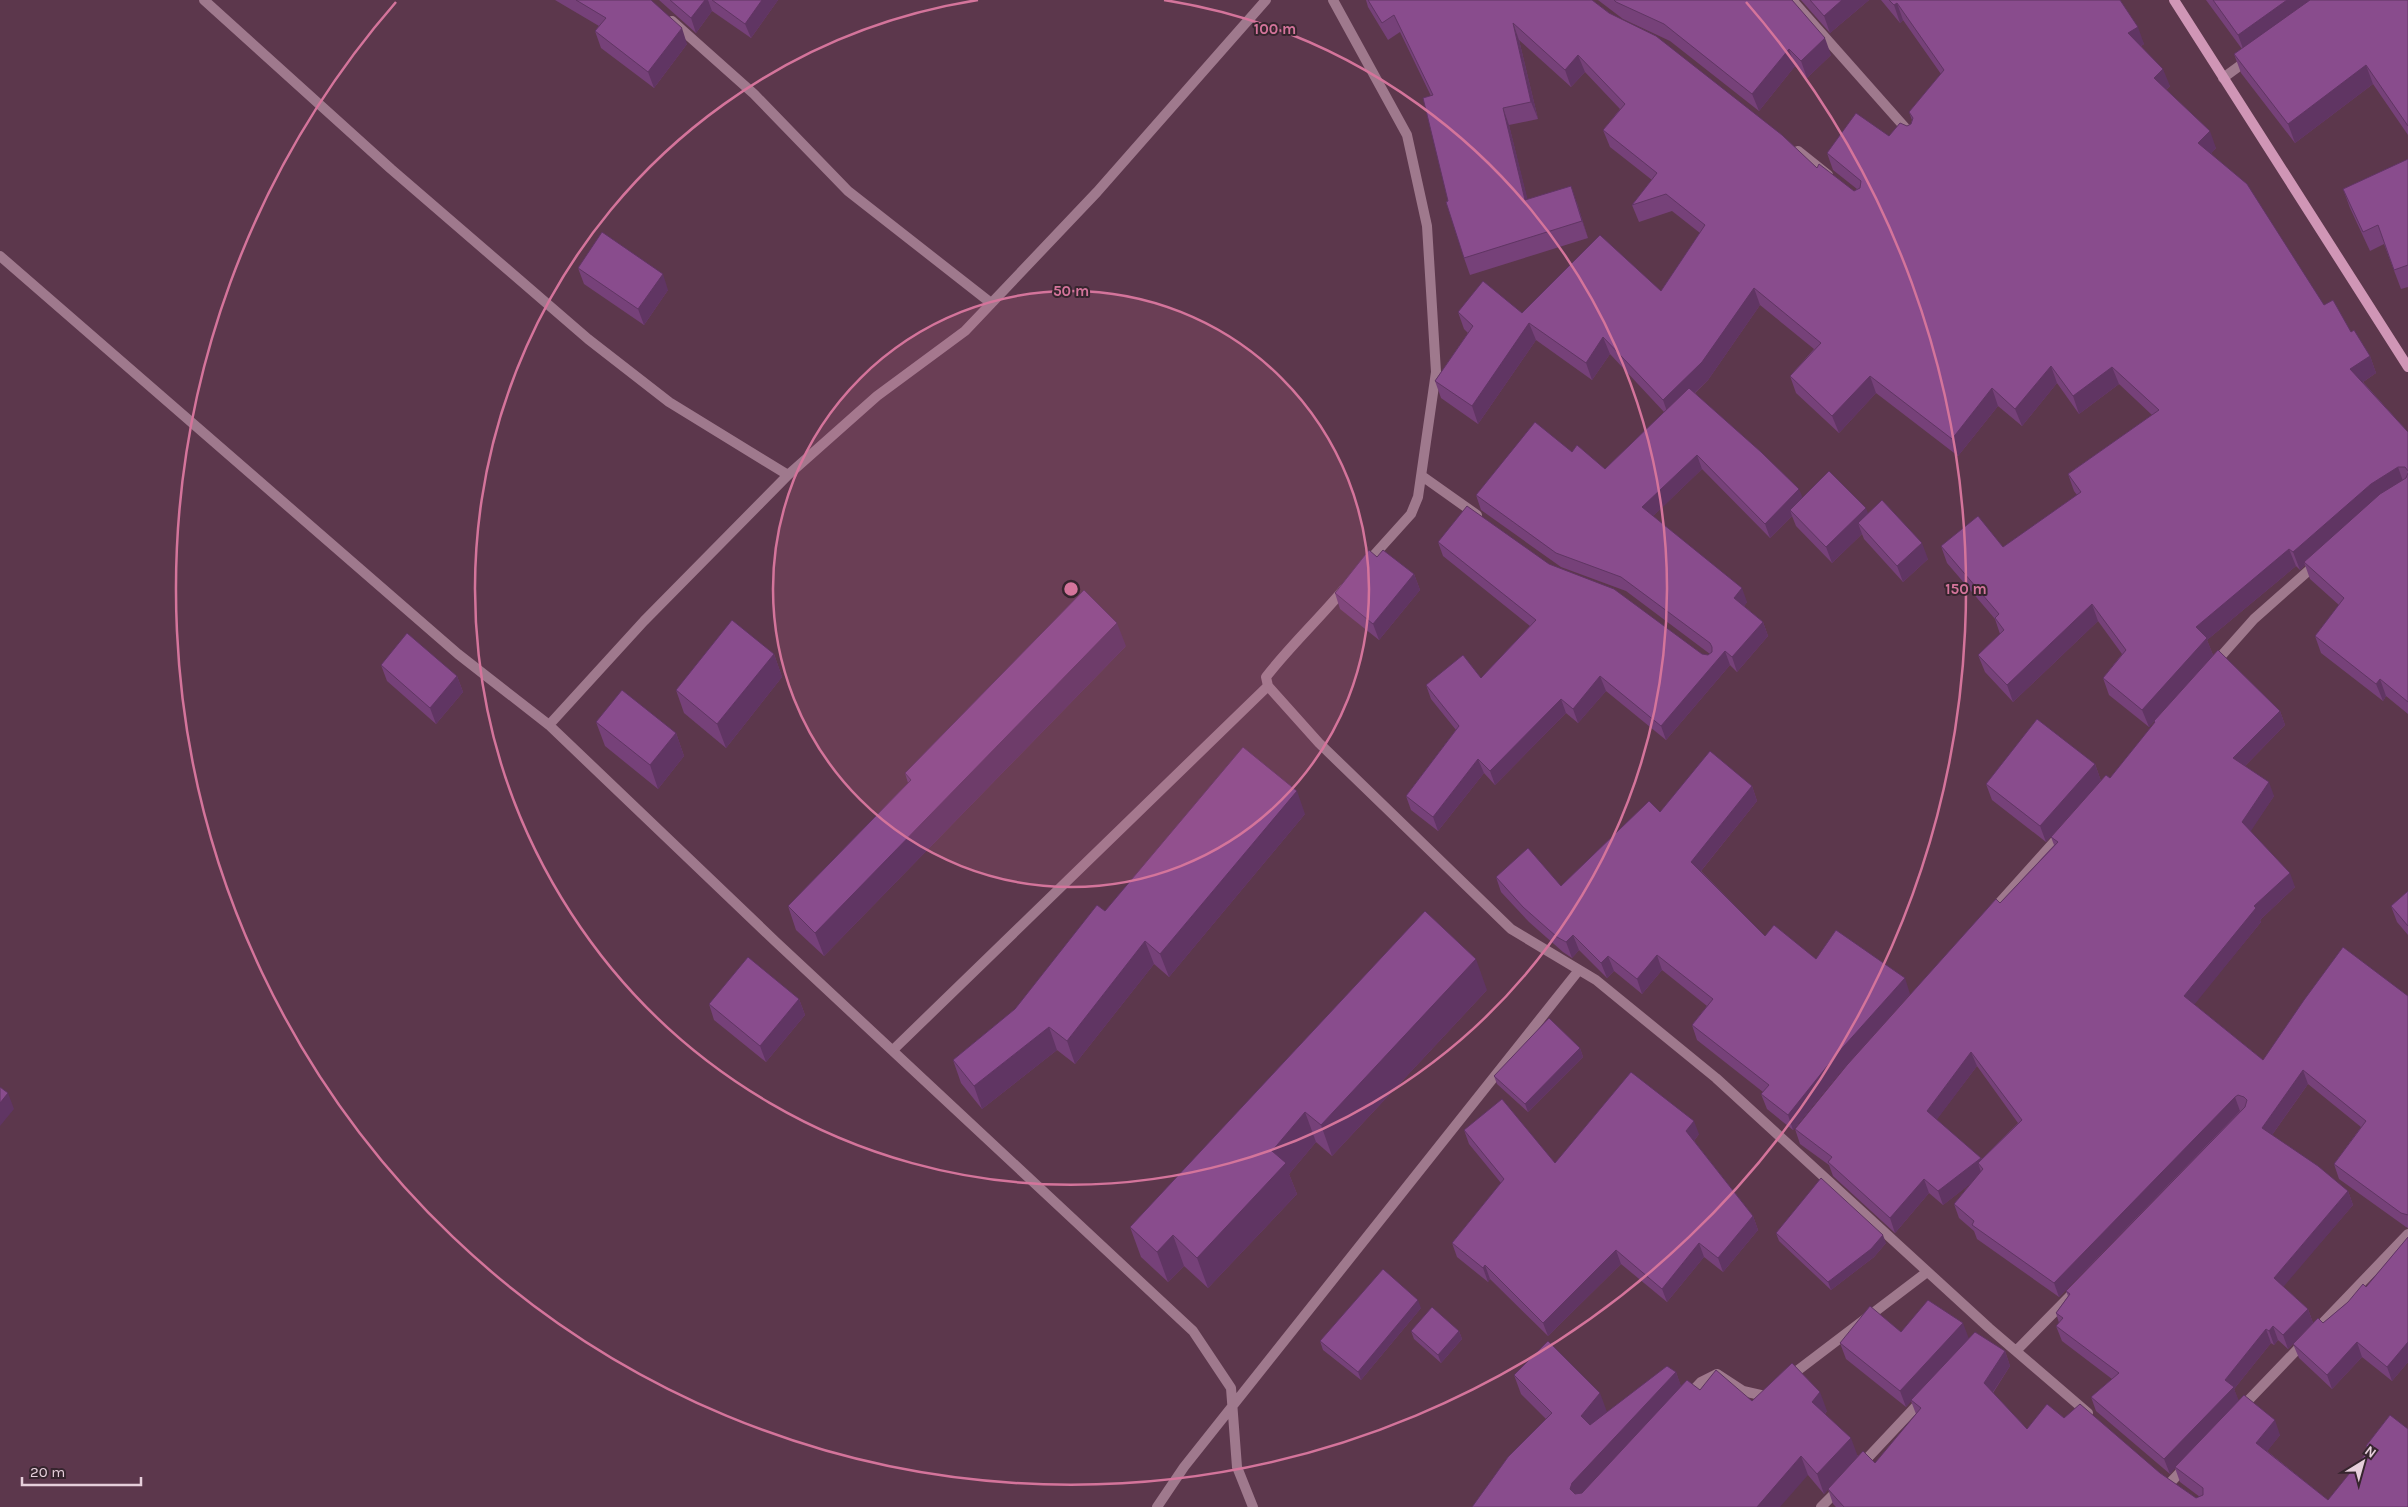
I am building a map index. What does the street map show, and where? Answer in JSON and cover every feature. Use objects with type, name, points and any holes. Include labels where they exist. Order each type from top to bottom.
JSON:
[{"type":"main road","points":[[2174,0],[2408,367]]},
{"type":"street","points":[[204,0],[391,169],[588,339],[669,402],[788,475]]},
{"type":"street","points":[[549,725],[644,621],[788,475],[877,396],[965,330],[1097,192],[1266,0]]},
{"type":"street","points":[[1333,0],[1407,135],[1426,226],[1436,372],[1422,476],[1418,497],[1410,514],[1309,630],[1284,654],[1266,677],[1268,686],[1319,743],[1512,929],[1596,980],[1793,1141],[1985,1331],[2016,1352],[2096,1420]]},
{"type":"street","points":[[1792,0],[1912,136]]},
{"type":"street","points":[[663,12],[754,94],[848,191],[991,303]]},
{"type":"street","points":[[2223,78],[2254,56]]},
{"type":"street","points":[[1791,146],[1837,183]]},
{"type":"street","points":[[0,256],[458,654],[549,725],[1192,1331],[1231,1388],[1237,1467],[1253,1507]]},
{"type":"street","points":[[1422,476],[1486,522]]},
{"type":"street","points":[[2209,669],[2254,619],[2325,556]]},
{"type":"street","points":[[893,1050],[1268,686]]},
{"type":"street","points":[[1982,922],[2066,828]]},
{"type":"street","points":[[1157,1507],[1184,1467],[1579,970]]},
{"type":"street","points":[[2230,1420],[2408,1234]]},
{"type":"street","points":[[1678,1408],[1701,1382],[1717,1374],[1743,1391],[1765,1396],[1927,1272]]},
{"type":"street","points":[[2016,1352],[2078,1287]]},
{"type":"street","points":[[1821,1507],[1928,1393]]},
{"type":"street","points":[[2169,1483],[2197,1455]]},
{"type":"building","points":[[576,0],[651,0],[682,28],[648,72],[595,31],[606,18]]},
{"type":"building","points":[[670,0],[705,0],[691,18]]},
{"type":"building","points":[[712,0],[762,0],[745,24]]},
{"type":"building","points":[[1368,0],[1592,0],[1609,13],[1656,36],[1782,135],[1817,168],[1819,164],[1854,191],[1860,188],[1861,181],[1827,153],[1856,113],[1889,136],[1900,123],[1907,126],[1911,124],[1913,118],[1909,112],[1944,70],[1897,3],[1894,5],[1889,0],[2120,0],[2138,27],[2128,33],[2163,69],[2154,78],[2210,131],[2198,143],[2247,184],[2324,305],[2333,300],[2351,332],[2354,330],[2370,356],[2350,369],[2408,432],[2408,471],[2405,467],[2398,467],[2371,484],[2293,552],[2289,549],[2196,627],[2207,638],[2142,710],[2103,678],[2126,650],[2092,604],[2007,685],[1978,655],[2004,630],[1995,618],[1999,614],[1941,546],[1978,516],[2003,547],[2081,492],[2068,474],[2159,410],[2112,367],[2073,396],[2051,366],[2015,409],[1992,388],[1952,439],[1870,376],[1832,416],[1790,376],[1821,343],[1754,288],[1702,362],[1663,400],[1603,337],[1586,363],[1529,323],[1472,406],[1435,381],[1473,326],[1458,312],[1483,281],[1522,313],[1600,235],[1661,291],[1705,225],[1666,194],[1632,205],[1657,173],[1603,130],[1625,104],[1578,55],[1565,70],[1513,23],[1531,102],[1503,108],[1525,200],[1571,186],[1582,221],[1464,258],[1446,202],[1448,201],[1423,98],[1433,95],[1394,15],[1382,23]]},
{"type":"building","points":[[1614,0],[1792,0],[1825,38],[1801,61],[1789,49],[1752,94],[1664,24]]},
{"type":"building","points":[[1810,0],[1842,0],[1824,16]]},
{"type":"building","points":[[2213,0],[2287,0],[2238,35]]},
{"type":"building","points":[[2310,0],[2408,0],[2408,126],[2366,65],[2288,124],[2234,54]]},
{"type":"building","points":[[2408,159],[2408,265],[2394,270],[2378,225],[2363,232],[2343,189]]},
{"type":"building","points":[[602,232],[663,274],[638,309],[578,268]]},
{"type":"building","points":[[1689,388],[1761,452],[1799,489],[1765,524],[1697,455],[1642,507],[1742,588],[1734,598],[1763,622],[1732,657],[1725,651],[1661,726],[1600,676],[1573,709],[1561,699],[1490,771],[1478,759],[1433,817],[1406,796],[1459,726],[1426,685],[1463,655],[1481,678],[1536,620],[1438,542],[1467,506],[1549,564],[1614,589],[1702,654],[1708,655],[1712,652],[1710,643],[1621,577],[1556,553],[1476,495],[1535,422],[1572,452],[1577,445],[1605,469]]},
{"type":"building","points":[[1829,471],[1866,508],[1826,547],[1790,510]]},
{"type":"building","points":[[2408,473],[2408,702],[2380,679],[2376,684],[2315,636],[2344,598],[2304,562],[2380,494],[2406,478]]},
{"type":"building","points":[[1882,500],[1922,543],[1897,566],[1858,523]]},
{"type":"building","points":[[1369,550],[1377,557],[1383,550],[1414,574],[1373,624],[1335,593]]},
{"type":"building","points":[[1084,590],[1117,623],[815,933],[788,906],[911,780],[905,773]]},
{"type":"building","points":[[732,620],[774,654],[717,724],[676,690]]},
{"type":"building","points":[[407,633],[457,676],[430,708],[381,665]]},
{"type":"building","points":[[2218,650],[2280,711],[2233,758],[2269,782],[2242,822],[2290,873],[2254,906],[2256,908],[2184,996],[2263,1060],[2343,947],[2408,996],[2408,1215],[2401,1213],[2334,1164],[2366,1121],[2303,1070],[2262,1128],[2318,1166],[2348,1191],[2274,1278],[2308,1309],[2283,1335],[2273,1326],[2269,1331],[2266,1329],[2225,1380],[2234,1387],[2164,1459],[2091,1397],[2119,1373],[2056,1326],[2063,1318],[2056,1313],[2070,1294],[2066,1291],[2245,1107],[2247,1100],[2244,1097],[2238,1095],[2235,1097],[2054,1283],[1972,1225],[1974,1221],[1954,1204],[1983,1169],[1978,1163],[2022,1120],[1971,1052],[1927,1111],[1981,1158],[1938,1191],[1924,1179],[1890,1218],[1828,1162],[1832,1157],[1795,1129],[1847,1065],[1996,899],[2000,903],[2058,842],[2051,837],[2106,775],[2110,778],[2154,721]]},
{"type":"building","points":[[622,690],[676,733],[650,765],[596,722]]},
{"type":"building","points":[[2037,719],[2095,764],[2040,826],[1986,784]]},
{"type":"building","points":[[1243,747],[1297,791],[1160,954],[1145,941],[1067,1041],[1049,1027],[974,1086],[953,1060],[1015,1009],[1097,905],[1105,911]]},
{"type":"building","points":[[1710,751],[1752,786],[1691,862],[1765,936],[1774,925],[1816,959],[1836,930],[1905,978],[1836,1055],[1788,1115],[1761,1094],[1769,1085],[1692,1025],[1713,999],[1657,955],[1637,979],[1608,956],[1601,963],[1573,935],[1566,942],[1557,937],[1523,907],[1496,877],[1528,848],[1561,886],[1649,801],[1660,812]]},
{"type":"building","points":[[2408,891],[2408,926],[2391,906]]},
{"type":"building","points":[[1425,911],[1476,959],[1321,1125],[1305,1112],[1272,1151],[1286,1163],[1197,1258],[1173,1235],[1157,1252],[1130,1227]]},
{"type":"building","points":[[748,957],[799,999],[760,1046],[709,1004]]},
{"type":"building","points":[[1549,1018],[1580,1048],[1525,1104],[1494,1076]]},
{"type":"building","points":[[1631,1072],[1694,1121],[1686,1131],[1753,1216],[1718,1258],[1699,1243],[1662,1289],[1616,1250],[1543,1323],[1485,1265],[1483,1268],[1452,1243],[1504,1179],[1464,1130],[1502,1099],[1555,1163]]},
{"type":"building","points":[[0,1087],[8,1093],[0,1103]]},
{"type":"building","points":[[1821,1178],[1883,1235],[1871,1249],[1828,1282],[1776,1233]]},
{"type":"building","points":[[2408,1237],[2408,1342],[2387,1367],[2357,1342],[2327,1375],[2293,1344],[2318,1318],[2323,1323],[2348,1302],[2363,1284],[2366,1287]]},
{"type":"building","points":[[1383,1269],[1418,1300],[1358,1372],[1320,1341]]},
{"type":"building","points":[[1928,1300],[1963,1323],[1900,1391],[1840,1343],[1870,1306],[1901,1332]]},
{"type":"building","points":[[1432,1307],[1459,1331],[1438,1355],[1411,1331]]},
{"type":"building","points":[[1975,1332],[2005,1351],[1984,1383],[2027,1429],[2047,1404],[2064,1418],[2080,1404],[2160,1473],[2196,1498],[2203,1495],[2203,1488],[2175,1467],[2244,1395],[2275,1420],[2256,1443],[2328,1500],[2370,1448],[2366,1446],[2390,1415],[2408,1429],[2408,1507],[1844,1507],[1828,1489],[1863,1451],[1875,1463],[1921,1408],[1911,1400]]},
{"type":"building","points":[[1548,1341],[1600,1393],[1581,1416],[1590,1425],[1667,1366],[1676,1372],[1572,1483],[1570,1489],[1575,1494],[1582,1493],[1687,1380],[1700,1390],[1716,1370],[1752,1401],[1792,1363],[1820,1392],[1812,1402],[1851,1438],[1817,1474],[1801,1456],[1757,1507],[1472,1507],[1508,1457],[1552,1413],[1514,1375]]}]
